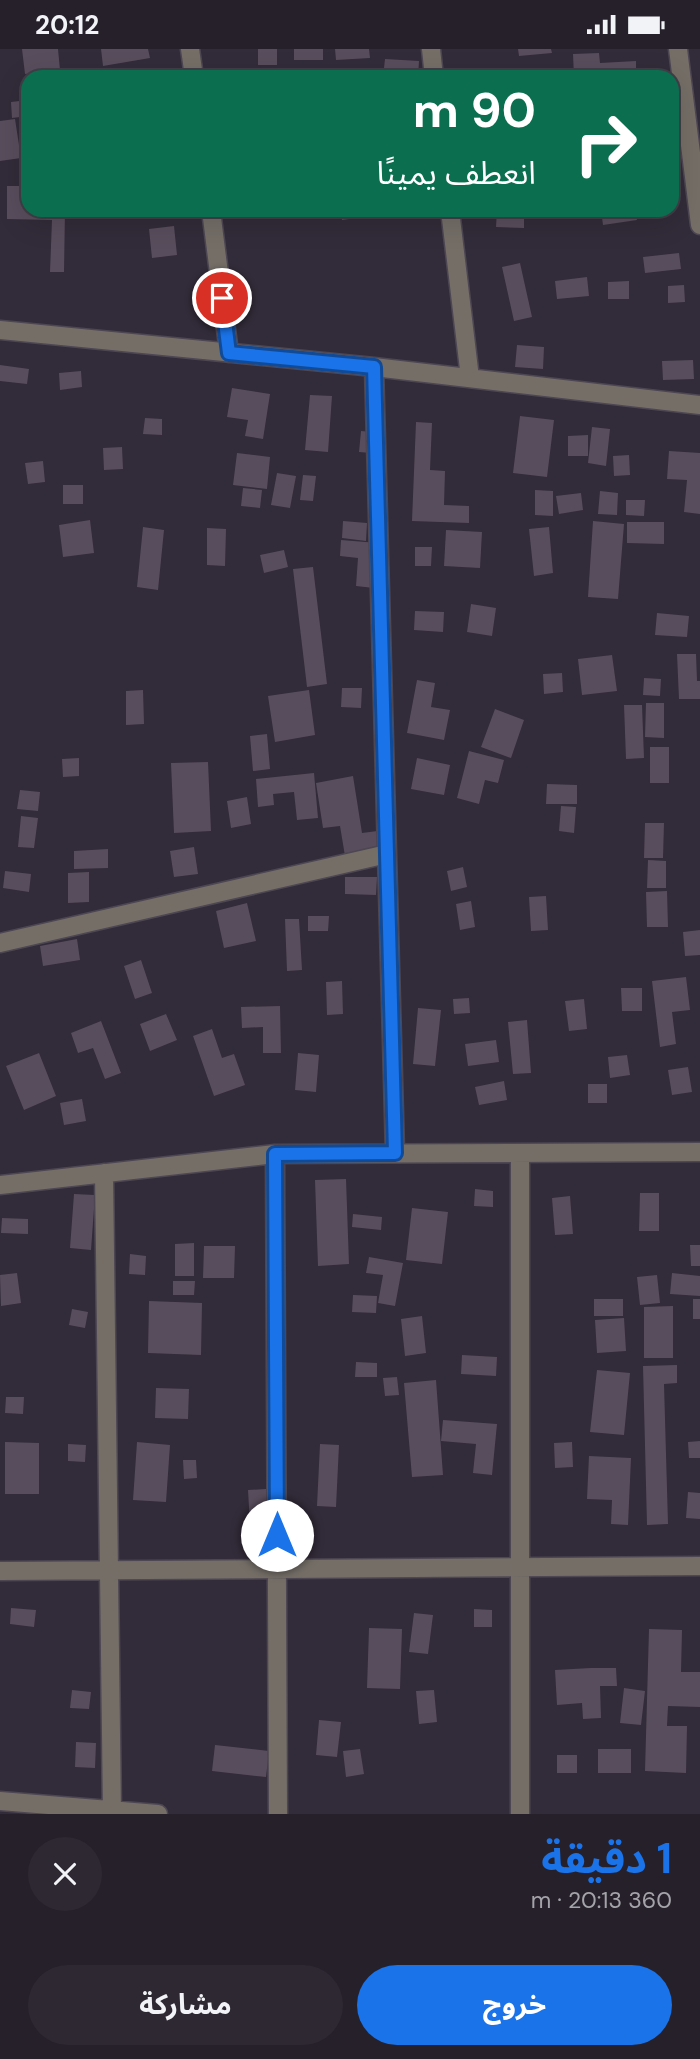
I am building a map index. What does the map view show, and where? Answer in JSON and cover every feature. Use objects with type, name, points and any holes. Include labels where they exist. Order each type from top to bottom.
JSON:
[{"type":"street","points":[[190,49],[193,70]]},
{"type":"street","points":[[431,49],[434,70]]},
{"type":"street","points":[[678,49],[694,128],[700,225]]},
{"type":"street","points":[[212,217],[229,353]]},
{"type":"street","points":[[451,217],[470,378]]},
{"type":"street","points":[[0,330],[374,367],[700,405]]},
{"type":"street","points":[[374,367],[395,1153]]},
{"type":"street","points":[[0,943],[387,854]]},
{"type":"street","points":[[0,1185],[275,1154],[700,1152]]},
{"type":"street","points":[[520,1153],[520,1814]]},
{"type":"street","points":[[275,1154],[278,1814]]},
{"type":"street","points":[[104,1173],[112,1812]]},
{"type":"street","points":[[0,1571],[700,1566]]},
{"type":"street","points":[[0,1801],[158,1814]]},
{"type":"building","points":[[22,49],[58,49],[60,70],[25,70]]},
{"type":"building","points":[[101,49],[148,49],[150,58],[103,66]]},
{"type":"building","points":[[258,49],[277,49],[277,65],[258,65]]},
{"type":"building","points":[[294,49],[323,49],[323,60],[294,60]]},
{"type":"building","points":[[335,49],[369,49],[370,58],[336,60]]},
{"type":"building","points":[[518,49],[551,49],[552,53],[519,56]]},
{"type":"building","points":[[599,53],[600,63],[636,61],[636,70],[574,70],[573,54]]},
{"type":"building","points":[[385,59],[419,61],[418,70],[384,70]]},
{"type":"building","points":[[21,101],[21,117],[12,118],[11,102]]},
{"type":"building","points":[[15,119],[21,158],[0,161],[0,121]]},
{"type":"building","points":[[7,186],[21,186],[21,217],[65,217],[64,272],[50,272],[52,220],[7,219]]},
{"type":"building","points":[[342,217],[363,217],[342,220]]},
{"type":"building","points":[[497,217],[524,217],[524,228],[496,227]]},
{"type":"building","points":[[602,217],[636,217],[637,220],[603,225]]},
{"type":"building","points":[[174,226],[177,255],[152,258],[149,229]]},
{"type":"building","points":[[679,253],[681,269],[645,273],[643,257]]},
{"type":"building","points":[[520,263],[532,317],[514,321],[502,267]]},
{"type":"building","points":[[587,277],[589,296],[557,299],[555,281]]},
{"type":"building","points":[[629,281],[629,299],[608,299],[608,282]]},
{"type":"building","points":[[684,285],[685,302],[668,303],[668,286]]},
{"type":"building","points":[[517,345],[544,347],[543,369],[515,367]]},
{"type":"building","points":[[693,360],[694,379],[663,380],[662,361]]},
{"type":"building","points":[[0,365],[29,369],[27,384],[0,381]]},
{"type":"building","points":[[81,371],[82,387],[60,390],[59,373]]},
{"type":"building","points":[[232,388],[270,394],[263,439],[245,436],[248,420],[227,417]]},
{"type":"building","points":[[310,395],[332,396],[328,452],[305,450]]},
{"type":"building","points":[[520,416],[554,420],[547,477],[513,473]]},
{"type":"building","points":[[145,418],[162,419],[162,435],[143,434]]},
{"type":"building","points":[[416,422],[432,423],[430,470],[445,471],[444,505],[469,506],[469,523],[412,521]]},
{"type":"building","points":[[592,427],[610,429],[606,466],[588,463]]},
{"type":"building","points":[[361,431],[372,432],[371,453],[359,452]]},
{"type":"building","points":[[588,435],[588,456],[568,456],[568,436]]},
{"type":"building","points":[[122,447],[123,469],[104,470],[103,448]]},
{"type":"building","points":[[669,451],[700,453],[700,514],[684,512],[687,480],[667,479]]},
{"type":"building","points":[[237,453],[270,457],[267,489],[233,485]]},
{"type":"building","points":[[629,455],[630,475],[614,476],[613,456]]},
{"type":"building","points":[[43,461],[45,482],[28,484],[25,463]]},
{"type":"building","points":[[277,473],[296,476],[290,508],[271,505]]},
{"type":"building","points":[[303,475],[316,476],[313,501],[300,500]]},
{"type":"building","points":[[63,485],[83,485],[83,504],[63,504]]},
{"type":"building","points":[[243,488],[262,490],[260,508],[241,506]]},
{"type":"building","points":[[535,490],[553,491],[553,516],[535,515]]},
{"type":"building","points":[[600,491],[618,493],[617,515],[598,514]]},
{"type":"building","points":[[581,493],[583,510],[559,514],[556,496]]},
{"type":"building","points":[[626,500],[645,500],[644,516],[626,515]]},
{"type":"building","points":[[90,520],[94,553],[63,557],[59,525]]},
{"type":"building","points":[[343,521],[367,523],[366,541],[342,538]]},
{"type":"building","points":[[593,521],[624,524],[618,599],[588,597]]},
{"type":"building","points":[[627,522],[664,522],[664,544],[627,543]]},
{"type":"building","points":[[143,527],[164,530],[158,590],[137,587]]},
{"type":"building","points":[[549,527],[553,573],[534,576],[529,529]]},
{"type":"building","points":[[207,528],[226,529],[225,566],[207,565]]},
{"type":"building","points":[[446,530],[482,532],[480,568],[444,566]]},
{"type":"building","points":[[341,540],[378,543],[374,588],[356,586],[358,558],[340,556]]},
{"type":"building","points":[[415,547],[432,547],[431,566],[415,566]]},
{"type":"building","points":[[284,550],[288,567],[264,573],[260,555]]},
{"type":"building","points":[[313,567],[327,684],[307,687],[293,569]]},
{"type":"building","points":[[471,604],[496,608],[492,636],[467,632]]},
{"type":"building","points":[[415,611],[444,612],[443,632],[414,630]]},
{"type":"building","points":[[657,613],[689,616],[687,637],[655,635]]},
{"type":"building","points":[[677,654],[696,654],[700,699],[679,699]]},
{"type":"building","points":[[612,655],[617,691],[582,695],[578,659]]},
{"type":"building","points":[[562,673],[563,692],[544,694],[543,674]]},
{"type":"building","points":[[644,678],[661,679],[660,696],[643,695]]},
{"type":"building","points":[[417,680],[435,683],[431,707],[450,710],[444,740],[407,733]]},
{"type":"building","points":[[342,688],[362,688],[361,708],[341,707]]},
{"type":"building","points":[[143,690],[144,724],[126,725],[126,691]]},
{"type":"building","points":[[309,690],[315,735],[275,742],[268,696]]},
{"type":"building","points":[[646,703],[664,703],[664,738],[645,737]]},
{"type":"building","points":[[624,705],[642,705],[644,758],[626,759]]},
{"type":"building","points":[[495,709],[524,720],[511,758],[481,747]]},
{"type":"building","points":[[267,734],[270,769],[253,771],[250,736]]},
{"type":"building","points":[[650,747],[669,747],[669,783],[650,783]]},
{"type":"building","points":[[469,751],[504,760],[498,783],[485,780],[479,804],[457,798]]},
{"type":"building","points":[[79,758],[79,776],[63,777],[62,759]]},
{"type":"building","points":[[417,758],[450,765],[444,795],[411,789]]},
{"type":"building","points":[[208,762],[211,831],[174,833],[171,763]]},
{"type":"building","points":[[314,773],[318,818],[297,820],[294,792],[273,794],[274,805],[258,807],[256,779]]},
{"type":"building","points":[[353,776],[362,833],[385,830],[388,849],[345,856],[340,826],[323,828],[316,783]]},
{"type":"building","points":[[547,784],[577,785],[577,804],[546,804]]},
{"type":"building","points":[[20,790],[40,792],[38,811],[17,809]]},
{"type":"building","points":[[247,797],[251,824],[231,828],[227,801]]},
{"type":"building","points":[[561,806],[576,807],[574,833],[559,831]]},
{"type":"building","points":[[21,816],[38,818],[34,848],[18,847]]},
{"type":"building","points":[[645,823],[664,823],[663,858],[644,858]]},
{"type":"building","points":[[194,847],[198,874],[174,877],[170,851]]},
{"type":"building","points":[[108,849],[108,868],[74,869],[74,851]]},
{"type":"building","points":[[648,860],[666,861],[666,888],[647,888]]},
{"type":"building","points":[[463,867],[467,887],[451,891],[447,871]]},
{"type":"building","points":[[5,871],[31,874],[29,892],[3,888]]},
{"type":"building","points":[[89,872],[89,902],[68,903],[68,873]]},
{"type":"building","points":[[345,877],[377,877],[376,895],[345,894]]},
{"type":"building","points":[[667,891],[668,927],[647,927],[646,892]]},
{"type":"building","points":[[546,896],[548,930],[531,931],[529,897]]},
{"type":"building","points":[[471,901],[475,927],[460,930],[456,904]]},
{"type":"building","points":[[247,903],[256,941],[224,948],[216,911]]},
{"type":"building","points":[[308,916],[329,916],[328,931],[308,931]]},
{"type":"building","points":[[285,919],[299,919],[302,970],[287,971]]},
{"type":"building","points":[[700,930],[700,955],[685,956],[683,932]]},
{"type":"building","points":[[77,939],[80,960],[43,966],[40,946]]},
{"type":"building","points":[[141,960],[152,993],[135,999],[124,966]]},
{"type":"building","points":[[686,977],[690,1010],[672,1012],[676,1044],[660,1047],[652,981]]},
{"type":"building","points":[[342,981],[343,1014],[327,1015],[326,982]]},
{"type":"building","points":[[621,988],[642,988],[642,1011],[622,1011]]},
{"type":"building","points":[[469,998],[470,1013],[454,1014],[453,999]]},
{"type":"building","points":[[584,999],[587,1029],[569,1031],[565,1001]]},
{"type":"building","points":[[280,1006],[281,1053],[263,1053],[263,1027],[242,1028],[241,1007]]},
{"type":"building","points":[[418,1008],[441,1010],[435,1066],[413,1064]]},
{"type":"building","points":[[166,1014],[177,1040],[150,1051],[140,1024]]},
{"type":"building","points":[[527,1020],[531,1073],[513,1074],[508,1022]]},
{"type":"building","points":[[101,1021],[121,1073],[105,1079],[93,1048],[78,1053],[71,1033]]},
{"type":"building","points":[[212,1029],[222,1058],[234,1054],[245,1085],[214,1096],[193,1036]]},
{"type":"building","points":[[496,1040],[499,1062],[468,1066],[465,1044]]},
{"type":"building","points":[[39,1053],[56,1096],[24,1110],[6,1066]]},
{"type":"building","points":[[298,1053],[319,1055],[316,1092],[295,1090]]},
{"type":"building","points":[[627,1055],[630,1075],[610,1078],[608,1057]]},
{"type":"building","points":[[688,1067],[692,1092],[672,1095],[668,1070]]},
{"type":"building","points":[[504,1081],[507,1100],[479,1105],[475,1087]]},
{"type":"building","points":[[588,1084],[607,1084],[607,1103],[588,1103]]},
{"type":"building","points":[[82,1099],[86,1121],[64,1125],[60,1103]]},
{"type":"building","points":[[346,1179],[349,1264],[318,1266],[315,1180]]},
{"type":"building","points":[[475,1189],[493,1191],[493,1207],[474,1206]]},
{"type":"building","points":[[640,1193],[659,1193],[659,1231],[639,1231]]},
{"type":"building","points":[[74,1194],[95,1195],[91,1250],[70,1248]]},
{"type":"building","points":[[570,1196],[573,1234],[555,1235],[552,1198]]},
{"type":"building","points":[[412,1208],[448,1212],[442,1264],[406,1260]]},
{"type":"building","points":[[353,1214],[382,1217],[381,1230],[352,1227]]},
{"type":"building","points":[[2,1218],[28,1219],[28,1234],[1,1233]]},
{"type":"building","points":[[194,1243],[194,1276],[175,1276],[175,1244]]},
{"type":"building","points":[[690,1245],[700,1245],[700,1266],[691,1266]]},
{"type":"building","points":[[204,1246],[235,1246],[234,1278],[203,1278]]},
{"type":"building","points":[[130,1254],[146,1256],[145,1275],[129,1274]]},
{"type":"building","points":[[369,1257],[403,1263],[395,1306],[378,1303],[383,1275],[366,1273]]},
{"type":"building","points":[[17,1273],[21,1303],[1,1306],[0,1275]]},
{"type":"building","points":[[672,1273],[700,1276],[700,1296],[670,1294]]},
{"type":"building","points":[[657,1275],[660,1303],[640,1305],[637,1277]]},
{"type":"building","points":[[173,1281],[195,1281],[194,1295],[173,1295]]},
{"type":"building","points":[[353,1295],[377,1296],[376,1313],[352,1312]]},
{"type":"building","points":[[594,1299],[623,1299],[623,1316],[594,1316]]},
{"type":"building","points":[[693,1299],[700,1299],[700,1319],[693,1319]]},
{"type":"building","points":[[149,1301],[202,1303],[201,1355],[148,1353]]},
{"type":"building","points":[[673,1306],[673,1358],[644,1358],[644,1307]]},
{"type":"building","points":[[72,1309],[88,1312],[85,1328],[69,1325]]},
{"type":"building","points":[[422,1316],[426,1353],[405,1356],[401,1319]]},
{"type":"building","points":[[624,1318],[626,1351],[597,1353],[595,1320]]},
{"type":"building","points":[[462,1355],[497,1357],[496,1376],[461,1374]]},
{"type":"building","points":[[356,1362],[377,1363],[377,1377],[355,1377]]},
{"type":"building","points":[[677,1365],[677,1383],[664,1384],[668,1524],[647,1525],[643,1366]]},
{"type":"building","points":[[597,1370],[630,1373],[624,1435],[590,1432]]},
{"type":"building","points":[[397,1377],[399,1395],[385,1396],[383,1378]]},
{"type":"building","points":[[436,1380],[443,1475],[412,1477],[404,1383]]},
{"type":"building","points":[[156,1388],[189,1389],[188,1419],[155,1418]]},
{"type":"building","points":[[6,1397],[24,1397],[23,1414],[5,1413]]},
{"type":"building","points":[[443,1420],[497,1424],[492,1475],[473,1473],[476,1444],[441,1441]]},
{"type":"building","points":[[700,1441],[700,1458],[689,1458],[688,1442]]},
{"type":"building","points":[[5,1442],[39,1443],[39,1494],[5,1494]]},
{"type":"building","points":[[137,1442],[170,1445],[166,1502],[133,1500]]},
{"type":"building","points":[[572,1442],[573,1467],[555,1468],[554,1443]]},
{"type":"building","points":[[68,1444],[86,1445],[85,1462],[68,1461]]},
{"type":"building","points":[[320,1444],[339,1445],[336,1507],[317,1506]]},
{"type":"building","points":[[589,1456],[631,1458],[628,1525],[611,1524],[612,1500],[587,1499]]},
{"type":"building","points":[[183,1460],[196,1460],[197,1478],[184,1479]]},
{"type":"building","points":[[266,1489],[269,1523],[250,1525],[248,1490]]},
{"type":"building","points":[[688,1492],[700,1493],[700,1519],[686,1518]]},
{"type":"building","points":[[11,1608],[36,1610],[34,1627],[10,1624]]},
{"type":"building","points":[[474,1609],[492,1610],[492,1627],[474,1627]]},
{"type":"building","points":[[414,1613],[433,1615],[428,1654],[409,1652]]},
{"type":"building","points":[[369,1628],[402,1629],[400,1689],[367,1688]]},
{"type":"building","points":[[649,1629],[682,1630],[681,1672],[700,1672],[700,1707],[668,1706],[667,1726],[687,1726],[686,1773],[645,1771]]},
{"type":"building","points":[[616,1668],[617,1686],[600,1686],[601,1718],[583,1719],[582,1703],[557,1705],[555,1670]]},
{"type":"building","points":[[624,1688],[645,1691],[641,1725],[620,1723]]},
{"type":"building","points":[[72,1690],[91,1692],[89,1709],[70,1708]]},
{"type":"building","points":[[434,1690],[437,1722],[419,1724],[416,1691]]},
{"type":"building","points":[[319,1720],[341,1722],[337,1757],[316,1755]]},
{"type":"building","points":[[76,1742],[96,1743],[95,1768],[75,1767]]},
{"type":"building","points":[[215,1745],[269,1751],[266,1777],[212,1771]]},
{"type":"building","points":[[360,1749],[364,1774],[346,1777],[343,1751]]},
{"type":"building","points":[[598,1749],[631,1749],[631,1773],[598,1773]]},
{"type":"building","points":[[557,1755],[577,1755],[577,1773],[557,1773]]},
{"type":"route","points":[[222,298],[229,353],[374,367],[395,1153],[275,1154],[277,1535]]}]
